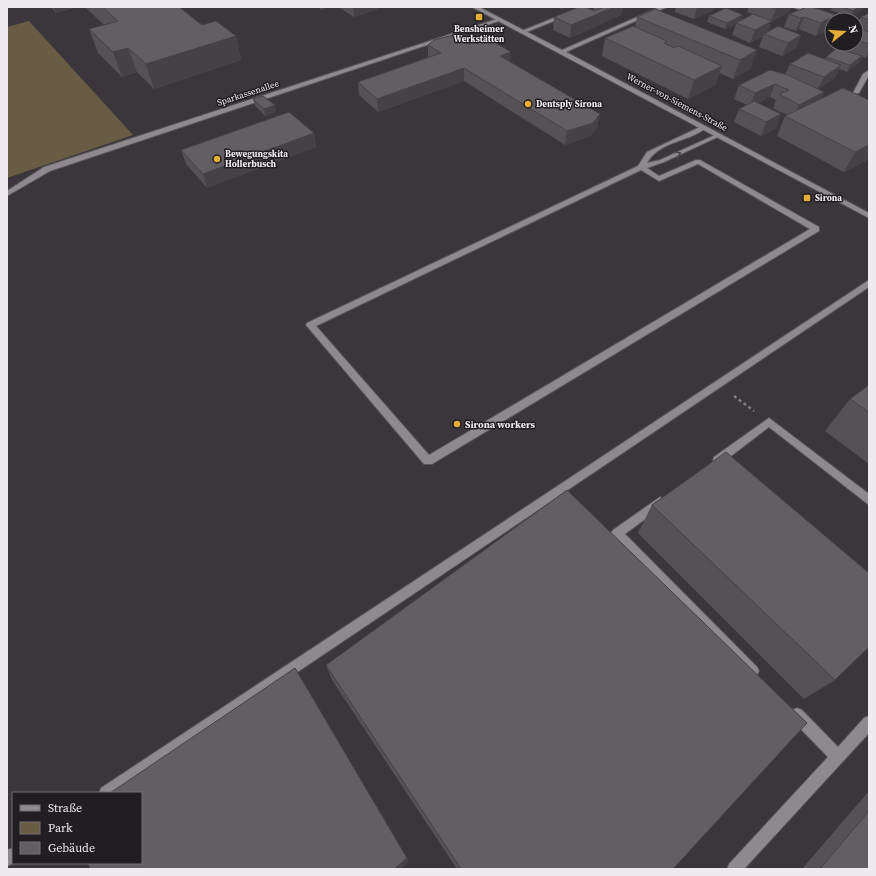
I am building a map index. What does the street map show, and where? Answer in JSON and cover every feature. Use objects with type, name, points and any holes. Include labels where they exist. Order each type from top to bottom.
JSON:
[{"type":"street","name":"Werner-von-Siemens-Straße","points":[[475,7],[704,127],[869,216]]},
{"type":"street","points":[[522,32],[586,7]]},
{"type":"street","points":[[562,52],[664,7]]},
{"type":"street","points":[[796,7],[809,12]]},
{"type":"street","points":[[650,13],[658,16]]},
{"type":"street","name":"Sparkassenallee","points":[[7,194],[47,169],[499,20]]},
{"type":"street","points":[[856,93],[865,75],[869,72]]},
{"type":"street","points":[[641,167],[649,153],[704,127]]},
{"type":"street","points":[[641,167],[659,179],[698,161],[816,229],[428,461],[310,325],[641,167],[662,161],[719,135]]},
{"type":"street","points":[[107,792],[869,283]]},
{"type":"street","points":[[712,465],[769,422],[869,500]]},
{"type":"street","points":[[668,497],[617,533],[761,679]]},
{"type":"street","points":[[788,707],[838,757]]},
{"type":"street","points":[[734,869],[869,723]]},
{"type":"green space","points":[[29,21],[133,135],[7,178],[7,27]]},
{"type":"building","points":[[102,7],[179,7],[202,25],[216,21],[236,36],[146,64],[128,48],[113,52],[89,29],[118,21]]},
{"type":"building","points":[[579,7],[585,7],[594,11],[602,8],[601,7],[614,7],[571,25],[554,17]]},
{"type":"building","points":[[807,7],[812,7],[827,12],[824,12],[824,21],[821,23],[789,14]]},
{"type":"building","points":[[842,7],[859,7],[853,11]]},
{"type":"building","points":[[726,8],[743,15],[727,23],[709,16]]},
{"type":"building","points":[[655,9],[757,50],[740,60],[637,17]]},
{"type":"building","points":[[869,13],[869,20],[864,18],[864,16]]},
{"type":"building","points":[[753,14],[772,21],[755,30],[736,23]]},
{"type":"building","points":[[633,26],[667,41],[664,43],[674,48],[678,46],[722,66],[694,80],[605,38]]},
{"type":"building","points":[[778,26],[801,35],[788,43],[764,34]]},
{"type":"building","points":[[864,30],[869,32],[869,44],[864,42]]},
{"type":"building","points":[[461,33],[475,42],[488,38],[511,52],[500,56],[600,114],[593,123],[567,131],[464,68],[377,99],[358,82],[441,53],[428,45],[434,40]]},
{"type":"building","points":[[832,52],[850,52],[862,56],[850,65],[826,57]]},
{"type":"building","points":[[808,53],[841,65],[824,77],[790,64]]},
{"type":"building","points":[[770,70],[788,75],[824,92],[799,105],[779,94],[789,90],[775,84],[755,93],[739,85]]},
{"type":"building","points":[[843,88],[869,100],[869,145],[855,152],[785,116]]},
{"type":"building","points":[[263,96],[275,105],[264,109],[253,99]]},
{"type":"building","points":[[754,101],[781,114],[766,122],[739,109]]},
{"type":"building","points":[[289,112],[314,133],[203,174],[181,150]]},
{"type":"building","points":[[869,385],[869,412],[850,399]]},
{"type":"building","points":[[726,452],[869,573],[869,647],[835,680],[652,505]]},
{"type":"building","points":[[567,490],[807,723],[673,869],[461,869],[326,665]]},
{"type":"building","points":[[295,668],[407,858],[394,869],[90,869],[88,864],[142,864],[142,792],[111,792]]},
{"type":"building","points":[[869,811],[869,869],[820,869]]},
{"type":"place","name":"Bensheimer Werkstätten","points":[[479,17]]},
{"type":"place","name":"Dentsply Sirona","points":[[528,104]]},
{"type":"place","name":"Bewegungskita Hollerbusch","points":[[217,159]]},
{"type":"place","name":"Sirona","points":[[807,198]]},
{"type":"place","name":"Sirona workers","points":[[457,424]]}]
